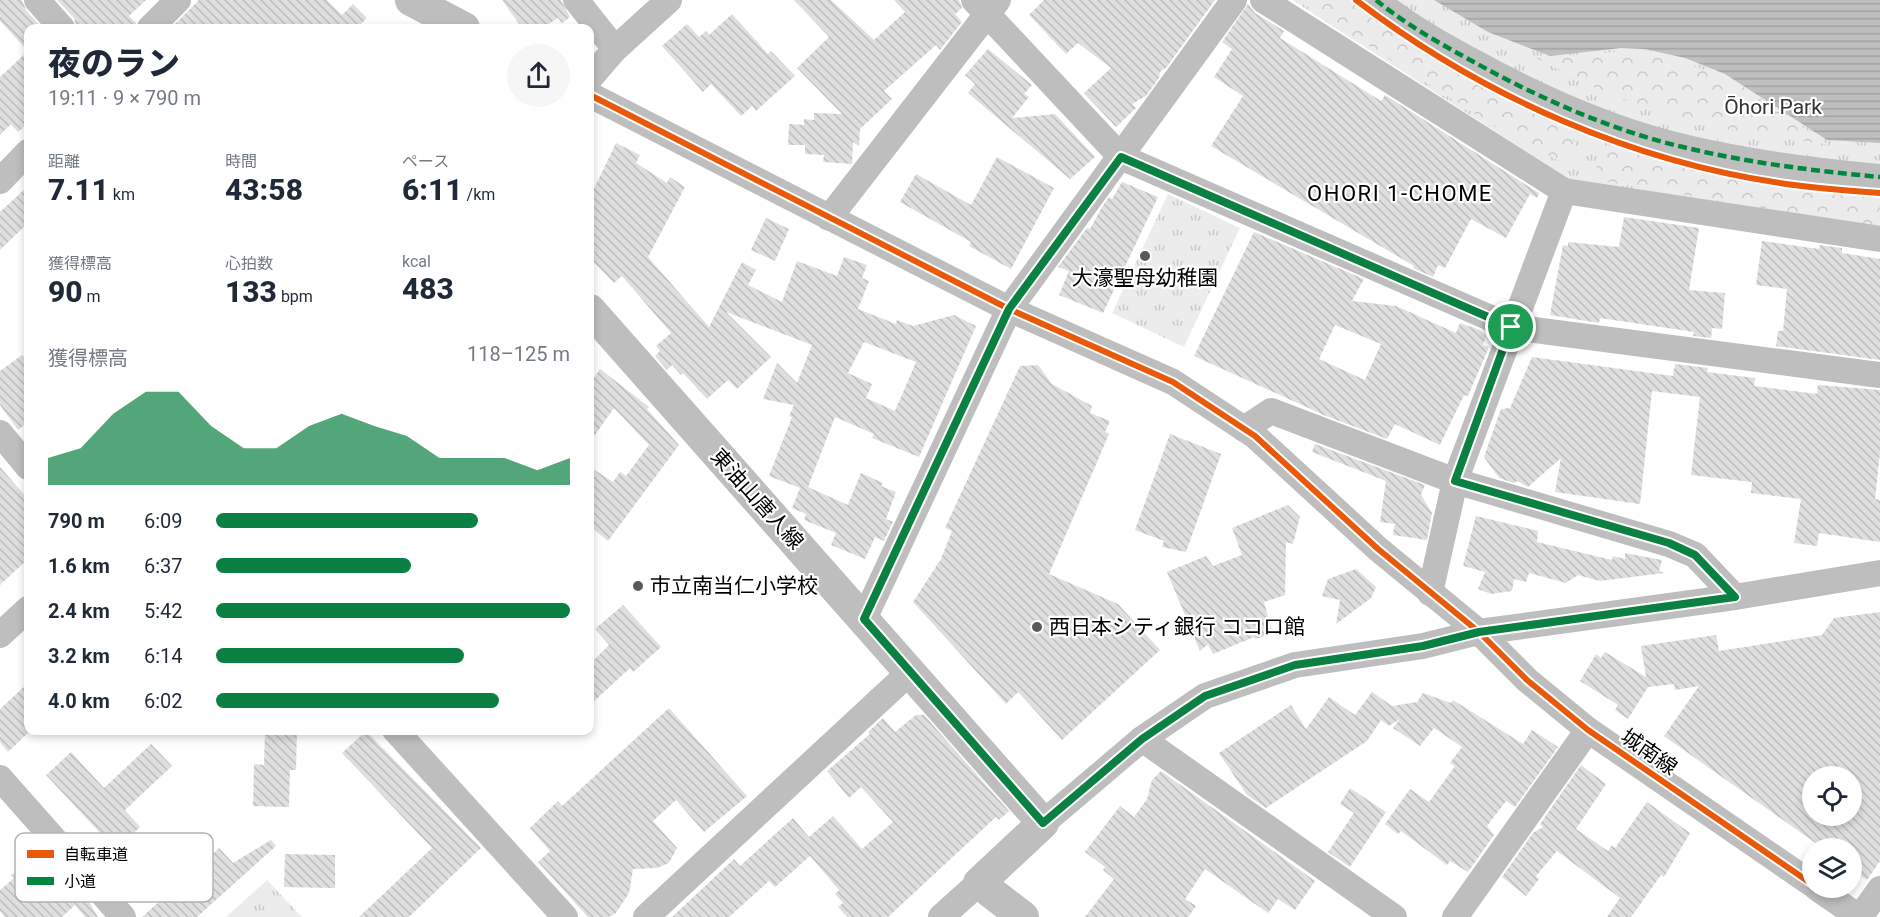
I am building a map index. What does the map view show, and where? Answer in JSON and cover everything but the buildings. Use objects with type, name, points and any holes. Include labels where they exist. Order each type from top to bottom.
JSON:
[{"type":"main road","points":[[411,0],[456,24]]},
{"type":"main road","name":"東油山唐人線","points":[[594,315],[1043,823]]},
{"type":"main road","points":[[1023,917],[978,883],[1043,823]]},
{"type":"street","points":[[37,0],[58,24]]},
{"type":"street","points":[[154,24],[178,0]]},
{"type":"street","points":[[576,0],[615,49]]},
{"type":"street","points":[[594,73],[615,49],[669,0]]},
{"type":"street","points":[[864,619],[1009,309],[1234,0]]},
{"type":"street","points":[[1263,0],[1564,191],[1880,239]]},
{"type":"street","points":[[1376,0],[1432,39],[1512,83],[1596,120],[1685,148],[1794,169],[1880,177]]},
{"type":"street","points":[[829,218],[986,5],[1121,157],[1511,327],[1880,375]]},
{"type":"street","name":"城南線","points":[[594,97],[1009,309],[1173,382],[1255,436],[1430,593],[1479,632],[1527,680],[1588,730],[1802,878]]},
{"type":"street","points":[[0,181],[24,156]]},
{"type":"street","points":[[1430,593],[1455,481],[1564,191]]},
{"type":"street","points":[[1244,429],[1271,411],[1455,481],[1669,543],[1695,555],[1735,597]]},
{"type":"street","points":[[0,433],[24,462]]},
{"type":"street","points":[[1043,823],[1142,739],[1205,696],[1295,665],[1423,646],[1479,632],[1735,597],[1880,573]]},
{"type":"street","points":[[0,635],[24,613]]},
{"type":"street","points":[[646,917],[910,672]]},
{"type":"street","points":[[1455,917],[1588,730]]},
{"type":"street","points":[[400,735],[565,917]]},
{"type":"street","points":[[1142,739],[1394,917]]},
{"type":"street","points":[[0,778],[49,833]]},
{"type":"street","points":[[941,917],[978,883]]},
{"type":"street","points":[[1831,898],[1859,917],[1880,889]]},
{"type":"street","points":[[110,902],[123,917]]},
{"type":"green space","name":"Ōhori Park","points":[[1292,0],[1880,0],[1880,231],[1578,185]]},
{"type":"green space","points":[[1297,0],[1357,0],[1410,49],[1503,97],[1559,116],[1575,143],[1570,166],[1513,138]]},
{"type":"green space","points":[[1644,50],[1732,79],[1829,145],[1693,124],[1601,91],[1536,58]]},
{"type":"green space","points":[[1627,143],[1870,189],[1880,194],[1880,226],[1868,226],[1597,180],[1596,150]]},
{"type":"green space","points":[[1168,194],[1240,228],[1184,347],[1112,313]]},
{"type":"green space","points":[[267,880],[302,917],[226,917]]},
{"type":"shaded area","points":[[1434,0],[1880,0],[1880,143],[1827,140],[1725,74],[1685,58],[1645,49],[1621,48],[1550,56],[1488,32]]},
{"type":"marked path","points":[[1376,0],[1422,33],[1497,75],[1604,123],[1659,141],[1735,158],[1880,177]]},
{"type":"cycle path","points":[[1356,0],[1405,35],[1508,96],[1619,143],[1676,161],[1735,175],[1837,190],[1880,193]]},
{"type":"cycle path","points":[[594,97],[1009,309],[1173,382],[1255,436],[1378,549],[1479,632],[1527,680],[1588,730],[1802,877]]},
{"type":"place","name":"大濠聖母幼稚園","points":[[1145,256]]},
{"type":"place","name":"市立南当仁小学校","points":[[638,586]]},
{"type":"place","name":"西日本シティ銀行 ココロ館","points":[[1037,627]]},
{"type":"district","name":"OHORI 1-CHOME","points":[[1400,193]]},
{"type":"route","points":[[1121,157],[1511,327],[1455,481],[1624,532],[1669,543],[1695,555],[1735,597],[1479,632],[1423,646],[1295,665],[1205,696],[1142,739],[1043,823],[864,619],[1009,309],[1121,157]]}]
